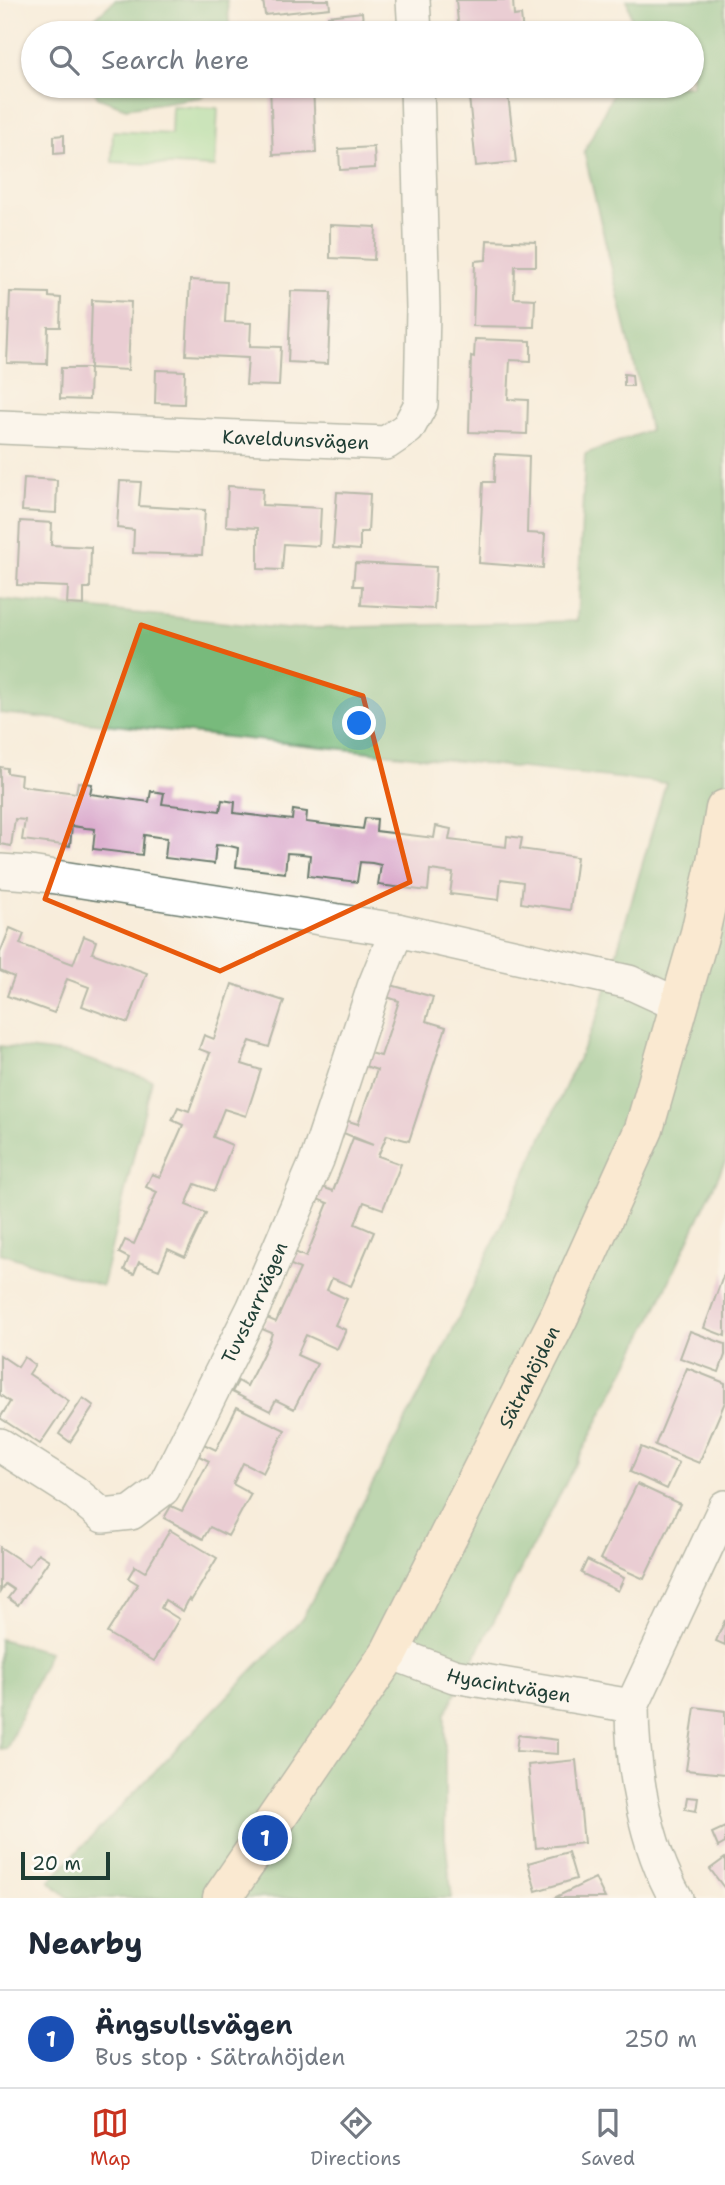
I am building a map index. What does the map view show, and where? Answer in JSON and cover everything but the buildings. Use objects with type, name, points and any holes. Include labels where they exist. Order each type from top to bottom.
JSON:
[{"type":"street","points":[[413,0],[414,21]]},
{"type":"street","name":"Kaveldunsvägen","points":[[0,427],[386,443],[408,428],[421,404],[423,296],[417,98]]},
{"type":"street","name":"Sätrahöjden","points":[[222,1898],[390,1652],[559,1317],[644,1129],[700,933],[725,809]]},
{"type":"street","points":[[0,871],[30,873],[397,930],[629,982],[679,1005]]},
{"type":"street","name":"Tuvstarrvägen","points":[[0,1445],[74,1492],[103,1516],[131,1513],[163,1489],[253,1309],[317,1160],[373,987],[397,930]]},
{"type":"street","points":[[676,1898],[654,1851],[640,1784],[632,1731],[632,1706],[725,1507]]},
{"type":"street","name":"Hyacintvägen","points":[[390,1652],[454,1676],[632,1706]]},
{"type":"highlighted area","points":[[141,625],[363,696],[410,882],[220,971],[45,899]]},
{"type":"green space","points":[[115,0],[227,0],[229,21],[91,21]]},
{"type":"green space","points":[[627,0],[725,0],[725,1162],[651,1320],[445,1714],[445,1838],[452,1898],[69,1898],[49,1881],[302,1619],[451,1334],[598,1016],[666,783],[0,713],[0,599],[286,629],[577,621],[585,454],[650,430],[584,152],[611,98],[704,98],[704,21],[632,21]]},
{"type":"green space","points":[[98,98],[194,98],[126,108]]},
{"type":"green space","points":[[172,106],[218,108],[215,167],[112,162],[113,131],[171,134]]},
{"type":"green space","points":[[0,1046],[71,1054],[152,1080],[102,1286],[0,1253]]},
{"type":"green space","points":[[0,1639],[49,1652],[7,1748],[0,1749]]},
{"type":"place","name":"Ängsullsvägen","points":[[265,1838]]}]
